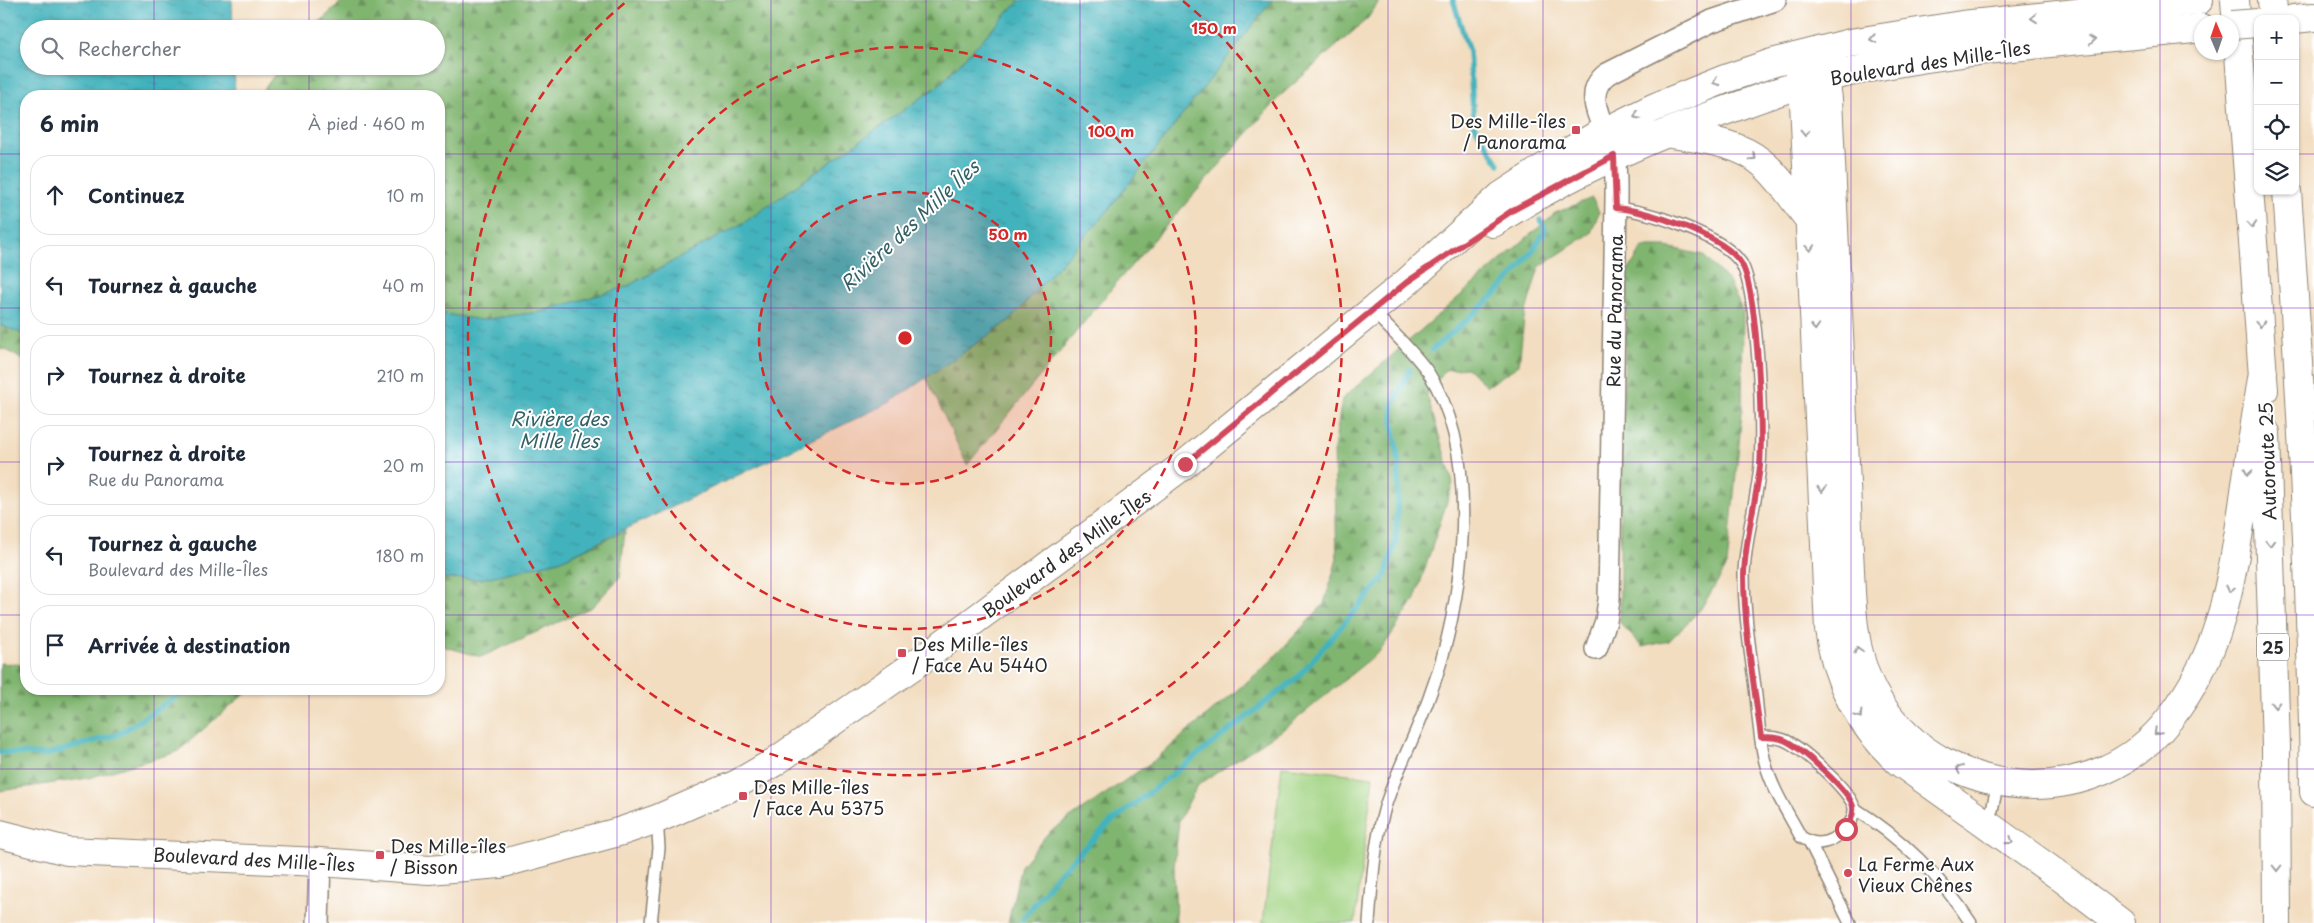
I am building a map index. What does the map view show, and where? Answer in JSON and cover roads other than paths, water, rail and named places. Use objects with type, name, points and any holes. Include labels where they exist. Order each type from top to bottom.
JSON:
[{"type":"main road","name":"Autoroute 25","points":[[2234,0],[2263,372],[2276,746],[2277,923]]},
{"type":"main road","points":[[2272,0],[2274,15]]},
{"type":"main road","name":"Boulevard des Mille-Îles","points":[[0,834],[67,851],[320,862],[429,870],[500,864],[622,831],[657,819],[748,777],[844,715],[1185,464],[1407,282],[1610,144],[1653,108],[1765,65],[1866,40],[1928,30],[2193,1]]},
{"type":"main road","points":[[2299,18],[2314,17]]},
{"type":"main road","points":[[2239,24],[2254,22]]},
{"type":"main road","name":"Boulevard des Mille-Îles","points":[[1610,144],[1667,132],[1814,81],[1920,60],[2194,29]]},
{"type":"main road","points":[[1808,54],[1814,81],[1850,592],[1855,639],[1872,687],[1891,717],[1905,734],[1921,747],[1953,767],[1975,776],[2014,785],[2043,786],[2085,777],[2110,766],[2136,751],[2161,729],[2192,686],[2219,627],[2232,577],[2263,372]]},
{"type":"main road","points":[[1814,81],[1808,218],[1829,622],[1835,660],[1840,677],[1853,706],[1884,747],[1935,789],[2062,878],[2121,923]]},
{"type":"main road","points":[[1667,132],[1723,144],[1747,153],[1770,170],[1808,218]]},
{"type":"main road","name":"Autoroute 25","points":[[2287,195],[2306,514],[2314,792]]},
{"type":"main road","points":[[2294,297],[2314,352]]},
{"type":"street","name":"Rue du Panorama","points":[[1596,649],[1606,621],[1608,600],[1616,208],[1610,144],[1594,101],[1594,94],[1597,84],[1607,74],[1712,22],[1775,0]]},
{"type":"street","points":[[318,923],[320,862]]},
{"type":"lane","points":[[1616,208],[1642,212],[1700,233],[1722,244],[1741,264],[1750,286],[1753,312],[1760,466],[1744,574],[1747,625],[1761,737],[1766,763],[1775,788],[1801,837],[1819,843],[1840,834],[1846,829],[1852,820],[1854,808],[1850,797],[1835,781],[1792,744],[1782,739],[1761,737]]},
{"type":"lane","points":[[1368,923],[1375,858],[1386,806],[1430,695],[1450,626],[1458,574],[1462,495],[1454,432],[1437,389],[1413,354],[1372,311]]},
{"type":"lane","points":[[1985,823],[1992,810],[1998,782]]},
{"type":"lane","points":[[1854,808],[1878,823],[1938,879],[1971,923]]},
{"type":"lane","points":[[651,923],[658,848],[657,819]]},
{"type":"lane","points":[[1809,841],[1850,923]]},
{"type":"water","points":[[0,0],[232,0],[233,20],[20,20],[20,75],[234,75],[235,90],[20,90],[20,333],[0,325]]},
{"type":"water","name":"Rivière des Mille Îles","points":[[1020,0],[1272,0],[1106,213],[1009,321],[891,402],[559,561],[481,579],[445,578],[445,314],[480,320],[540,312],[626,287],[745,222],[938,86]]},
{"type":"waterway","points":[[1453,0],[1469,52],[1474,125],[1499,164]]},
{"type":"waterway","points":[[1432,350],[1494,295],[1522,265],[1545,230],[1541,220]]},
{"type":"waterway","points":[[1022,920],[1055,877],[1111,822],[1297,678],[1385,576],[1396,540],[1399,463],[1393,424],[1393,404],[1410,370]]},
{"type":"waterway","points":[[0,752],[45,755],[119,734],[179,695]]},
{"type":"place","name":"Des Mille-îles / Panorama","points":[[1576,130]]},
{"type":"place","name":"Des Mille-îles / Face Au 5440","points":[[902,653]]},
{"type":"place","name":"Des Mille-îles / Face Au 5375","points":[[743,796]]},
{"type":"place","name":"Des Mille-îles / Bisson","points":[[380,855]]},
{"type":"place","name":"La Ferme Aux Vieux Chênes","points":[[1848,873]]}]
